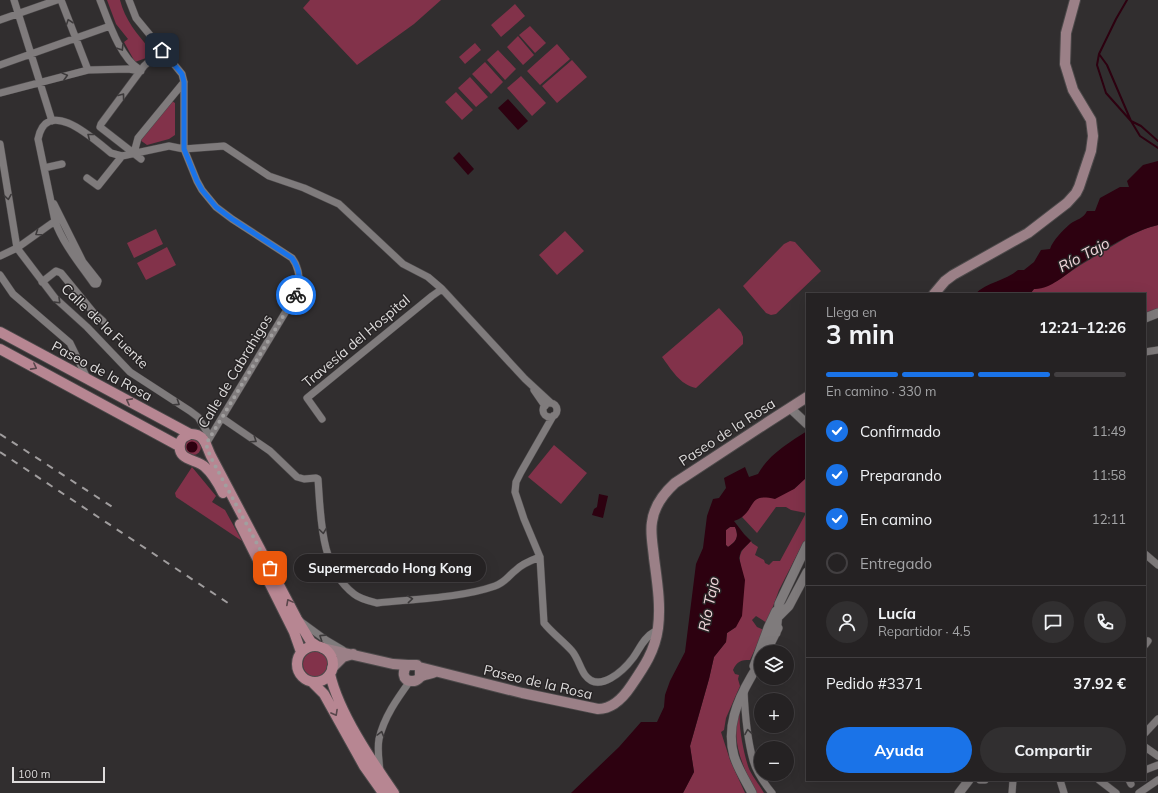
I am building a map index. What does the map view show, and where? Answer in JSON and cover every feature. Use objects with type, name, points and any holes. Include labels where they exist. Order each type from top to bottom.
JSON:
[{"type":"main road","points":[[935,293],[945,281],[953,275],[1028,233],[1067,203],[1079,187],[1091,151],[1093,136],[1091,120],[1073,90],[1065,64],[1066,33],[1075,1]]},
{"type":"main road","name":"Paseo de la Rosa","points":[[0,332],[190,434],[194,434],[205,440],[297,619],[311,642],[320,647],[393,664],[414,664],[420,672]]},
{"type":"main road","name":"Paseo de la Rosa","points":[[0,348],[179,446],[181,454],[184,457],[201,463],[207,468],[217,482],[294,632],[301,652]]},
{"type":"main road","name":"Paseo de la Rosa","points":[[420,672],[436,672],[522,693],[598,709],[604,709],[614,704],[626,693],[648,660],[657,633],[659,613],[658,588],[651,532],[654,512],[666,491],[675,483],[806,398]]},
{"type":"main road","points":[[179,446],[182,438],[190,434]]},
{"type":"main road","points":[[194,460],[201,457],[206,450],[205,440]]},
{"type":"main road","points":[[383,793],[364,766],[324,694],[312,682],[303,678],[297,668],[298,657],[301,652],[311,646],[320,647],[328,652],[331,657],[333,689],[342,708],[380,773],[394,793]]},
{"type":"main road","points":[[312,682],[322,680],[343,657],[351,654]]},
{"type":"main road","points":[[393,664],[407,678]]},
{"type":"main road","points":[[407,678],[404,669],[408,665]]},
{"type":"main road","name":"Paseo de la Rosa","points":[[407,678],[416,681],[420,672]]},
{"type":"street","points":[[14,0],[52,121]]},
{"type":"street","points":[[0,20],[57,0]]},
{"type":"street","points":[[61,0],[88,70]]},
{"type":"street","points":[[100,0],[118,44],[132,65],[141,71]]},
{"type":"street","points":[[129,0],[136,18],[182,74],[184,82],[184,149]]},
{"type":"street","points":[[0,65],[110,26]]},
{"type":"street","points":[[141,159],[100,127],[144,66],[162,50]]},
{"type":"street","points":[[0,93],[88,70],[128,69],[141,71]]},
{"type":"street","points":[[134,153],[138,138],[184,82]]},
{"type":"street","points":[[47,182],[53,201],[83,262],[98,281],[97,284],[94,284],[58,231],[55,221],[38,139],[39,132],[43,127],[49,122],[59,120],[72,124],[89,134],[111,154],[122,156],[169,146],[184,149],[224,146],[269,176],[304,188],[339,204],[403,264],[428,277],[442,289],[548,404],[557,407],[556,414],[549,415]]},
{"type":"street","name":"Calle de la Fuente","points":[[0,144],[17,248],[55,298],[87,327],[130,372],[198,417],[205,440]]},
{"type":"street","name":"Calle de Cabrahigos","points":[[184,149],[200,186],[216,207],[292,258],[296,264],[299,275],[300,288],[220,421],[205,440]]},
{"type":"street","points":[[87,178],[98,186],[122,156]]},
{"type":"street","points":[[44,168],[62,164]]},
{"type":"street","points":[[0,256],[17,248],[55,221]]},
{"type":"street","name":"Calle de la Fuente","points":[[42,282],[56,271],[61,273],[92,312],[103,321]]},
{"type":"street","points":[[0,274],[13,294],[70,343],[87,378]]},
{"type":"street","name":"Travesía del Hospital","points":[[322,419],[307,398],[442,289]]},
{"type":"street","points":[[1146,318],[1158,312]]},
{"type":"street","points":[[1146,318],[1158,317]]},
{"type":"street","points":[[1146,352],[1158,350]]},
{"type":"street","points":[[525,379],[542,394],[548,404]]},
{"type":"street","points":[[548,404],[544,409],[549,415]]},
{"type":"street","points":[[790,408],[806,423]]},
{"type":"street","points":[[549,415],[544,430],[516,482],[515,492],[524,519],[540,557],[543,585],[544,623],[574,653],[586,677],[592,682],[600,683],[608,681],[625,667],[650,634],[654,632],[657,633]]},
{"type":"street","points":[[205,440],[220,421],[270,451],[297,477],[316,478],[318,480],[326,551],[332,567],[341,581],[354,595],[365,600],[377,603],[463,594],[476,591],[495,586],[507,580],[524,564],[540,557]]},
{"type":"street","points":[[768,645],[779,604],[806,548]]},
{"type":"street","points":[[1146,555],[1158,565]]},
{"type":"street","points":[[524,564],[540,567]]},
{"type":"street","points":[[772,630],[790,606],[806,574]]},
{"type":"street","points":[[752,793],[734,757],[732,742],[733,719],[744,691],[778,617],[779,604]]},
{"type":"street","points":[[778,617],[790,606]]},
{"type":"street","name":"Paseo de la Rosa","points":[[297,619],[320,636],[351,654]]},
{"type":"street","points":[[380,773],[378,755],[379,740],[382,728],[407,678]]},
{"type":"street","points":[[744,691],[746,719],[753,761],[758,773],[772,793]]},
{"type":"street","points":[[1146,732],[1158,719]]},
{"type":"street","points":[[1146,748],[1158,756]]},
{"type":"street","points":[[1146,770],[1158,765]]},
{"type":"street","points":[[1139,793],[1158,780]]},
{"type":"street","points":[[959,793],[968,781]]},
{"type":"street","points":[[1012,793],[1013,781]]},
{"type":"street","points":[[1060,781],[1064,793]]},
{"type":"street","points":[[1100,781],[1116,793]]},
{"type":"shaded area","points":[[107,0],[120,0],[128,20],[150,49],[146,58],[135,62],[124,42],[128,39],[116,24]]},
{"type":"shaded area","points":[[310,0],[441,0],[414,24],[357,65],[303,8]]},
{"type":"shaded area","points":[[515,4],[525,16],[501,37],[491,25]]},
{"type":"shaded area","points":[[530,26],[546,43],[535,53],[519,35]]},
{"type":"shaded area","points":[[518,36],[534,55],[523,65],[507,47]]},
{"type":"shaded area","points":[[475,43],[481,50],[465,64],[459,57]]},
{"type":"shaded area","points":[[557,44],[570,59],[540,85],[527,71]]},
{"type":"shaded area","points":[[498,50],[516,69],[505,80],[487,60]]},
{"type":"shaded area","points":[[572,60],[587,77],[557,103],[542,86]]},
{"type":"shaded area","points":[[485,62],[503,82],[491,94],[472,74]]},
{"type":"shaded area","points":[[521,76],[546,103],[532,116],[507,88]]},
{"type":"shaded area","points":[[470,77],[488,97],[476,107],[458,88]]},
{"type":"shaded area","points":[[456,92],[473,110],[462,120],[445,102]]},
{"type":"shaded area","points":[[172,101],[175,103],[175,135],[169,139],[147,145],[140,140]]},
{"type":"shaded area","points":[[1158,225],[1158,310],[1146,314],[1146,293],[1031,293],[1034,289],[1057,281],[1129,236]]},
{"type":"shaded area","points":[[156,229],[163,244],[134,258],[127,243]]},
{"type":"shaded area","points":[[565,231],[584,251],[557,275],[539,255]]},
{"type":"shaded area","points":[[790,241],[795,242],[821,271],[776,314],[771,315],[766,313],[743,286],[784,244]]},
{"type":"shaded area","points":[[167,247],[176,265],[146,280],[137,263]]},
{"type":"shaded area","points":[[719,308],[741,332],[743,344],[696,388],[685,384],[676,376],[662,357]]},
{"type":"shaded area","points":[[190,439],[196,439],[201,444],[199,453],[196,455],[190,455],[185,450],[185,444]]},
{"type":"shaded area","points":[[554,445],[587,473],[561,504],[528,477]]},
{"type":"shaded area","points":[[192,467],[216,496],[212,502],[225,510],[242,541],[176,497],[175,493]]},
{"type":"shaded area","points":[[806,478],[806,513],[791,510],[786,507],[776,507],[757,533],[742,517],[754,500],[764,496],[794,489]]},
{"type":"shaded area","points":[[806,513],[806,544],[803,543],[779,590],[767,623],[756,616],[752,620],[757,627],[764,630],[757,645],[754,645],[754,651],[750,660],[740,662],[733,670],[735,674],[739,675],[738,679],[740,686],[726,718],[724,730],[721,732],[730,760],[745,793],[683,793],[694,772],[690,746],[714,657],[726,642],[727,633],[736,627],[741,552],[751,541],[758,547],[755,555],[769,565],[773,561],[780,561]]},
{"type":"shaded area","points":[[730,527],[735,527],[737,536],[735,541],[728,547],[726,545],[726,530]]},
{"type":"shaded area","points":[[316,651],[325,655],[329,664],[325,673],[316,677],[307,673],[303,664],[307,655]]},
{"type":"shaded area","points":[[740,709],[740,730],[746,760],[754,778],[754,781],[756,781],[764,793],[756,793],[742,763],[737,741],[737,720]]},
{"type":"water","points":[[508,99],[528,121],[518,130],[498,108]]},
{"type":"water","points":[[459,152],[474,169],[468,175],[453,158]]},
{"type":"water","name":"Río Tajo","points":[[1158,161],[1158,225],[1117,242],[1079,265],[1052,284],[1040,289],[1034,289],[1031,293],[976,293],[1018,270],[1024,270],[1034,262],[1041,250],[1050,249],[1061,232],[1070,224],[1082,217],[1087,211],[1095,211],[1100,198],[1120,187],[1129,187],[1127,181],[1143,165]]},
{"type":"water","name":"Río Tajo","points":[[806,432],[806,478],[794,489],[775,499],[757,499],[741,518],[734,521],[751,541],[741,551],[739,558],[745,580],[742,616],[736,627],[727,633],[726,642],[714,657],[690,746],[694,772],[683,793],[571,793],[619,747],[641,722],[657,722],[664,707],[665,695],[670,681],[685,652],[696,564],[703,548],[707,516],[713,499],[719,498],[726,488],[724,478],[745,467],[749,477],[758,474],[767,461],[787,444]],"holes":[[[730,527],[735,527],[737,533],[733,543],[728,547],[726,545],[726,530]]]},
{"type":"water","points":[[190,442],[194,442],[196,443],[196,451],[190,452],[187,449],[187,445]]},
{"type":"water","points":[[599,494],[608,496],[603,518],[592,515],[594,509],[597,507]]},
{"type":"waterway","points":[[1127,0],[1099,54],[1097,65],[1106,93],[1131,121],[1140,136],[1158,148]]},
{"type":"waterway","points":[[1099,54],[1107,65],[1131,121],[1141,126],[1158,141]]},
{"type":"railway","points":[[0,434],[117,510]]},
{"type":"railway","points":[[0,452],[231,605]]},
{"type":"way so far","points":[[270,568],[210,456],[206,444],[296,295]]},
{"type":"place","name":"Supermercado Hong Kong","points":[[270,568]]},
{"type":"route","points":[[162,50],[182,74],[184,82],[184,149],[197,181],[202,190],[216,207],[292,258],[296,264],[299,275],[300,288],[296,295]]}]
